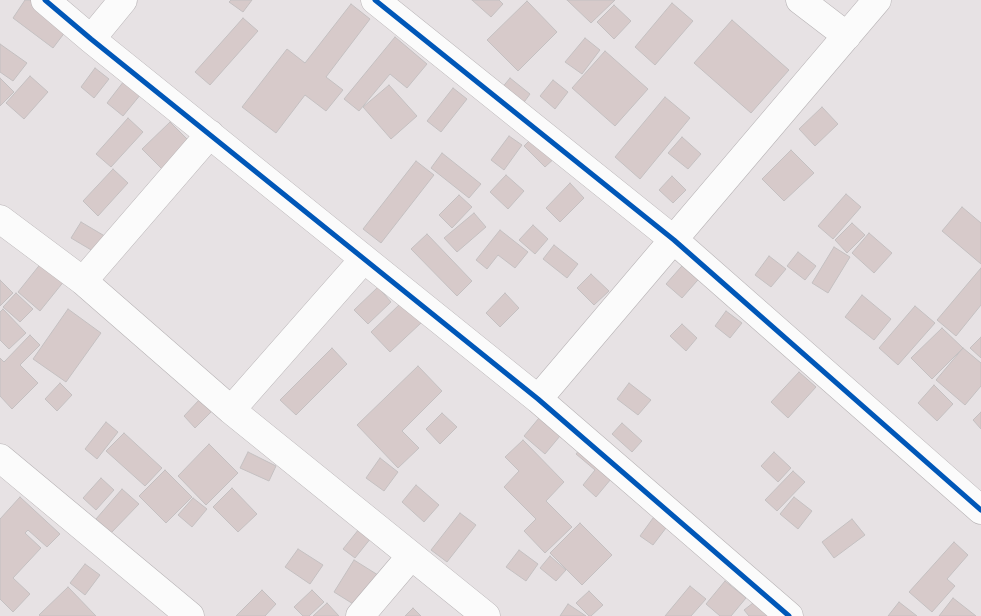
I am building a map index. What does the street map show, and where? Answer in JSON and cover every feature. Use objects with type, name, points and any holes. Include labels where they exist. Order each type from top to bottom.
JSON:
[{"type":"street","points":[[45,0],[363,260],[538,400],[788,616]]},
{"type":"street","points":[[91,39],[123,0]]},
{"type":"street","points":[[375,0],[674,240],[981,510]]},
{"type":"street","points":[[800,0],[847,36]]},
{"type":"street","points":[[538,400],[877,0]]},
{"type":"street","points":[[83,281],[210,134]]},
{"type":"street","points":[[0,219],[83,281],[231,410],[486,616]]},
{"type":"street","points":[[231,410],[363,260]]},
{"type":"street","points":[[0,458],[190,616]]},
{"type":"street","points":[[360,616],[411,556]]},
{"type":"building","points":[[25,0],[41,0],[72,23],[53,48],[13,18]]},
{"type":"building","points":[[231,0],[252,0],[243,12],[229,2]]},
{"type":"building","points":[[472,0],[499,0],[503,4],[491,17]]},
{"type":"building","points":[[567,0],[615,0],[591,23]]},
{"type":"building","points":[[527,1],[557,32],[518,71],[487,40]]},
{"type":"building","points":[[672,3],[693,21],[655,65],[635,47]]},
{"type":"building","points":[[351,4],[370,19],[326,77],[343,90],[326,111],[305,95],[276,133],[242,107],[287,49],[305,63]]},
{"type":"building","points":[[614,5],[631,21],[614,39],[597,22]]},
{"type":"building","points":[[243,18],[258,31],[210,85],[195,72]]},
{"type":"building","points":[[732,20],[789,70],[751,113],[694,63]]},
{"type":"building","points":[[395,37],[427,64],[407,88],[390,74],[359,111],[344,99]]},
{"type":"building","points":[[585,38],[600,50],[582,74],[565,62]]},
{"type":"building","points":[[0,44],[27,63],[13,81],[0,72]]},
{"type":"building","points":[[605,51],[648,89],[615,126],[572,88]]},
{"type":"building","points":[[95,68],[109,79],[94,98],[81,87]]},
{"type":"building","points":[[30,76],[48,92],[24,119],[6,103]]},
{"type":"building","points":[[0,78],[14,92],[0,106]]},
{"type":"building","points":[[510,78],[530,94],[522,105],[501,89]]},
{"type":"building","points":[[553,80],[568,92],[555,109],[540,96]]},
{"type":"building","points":[[124,81],[141,94],[123,116],[107,103]]},
{"type":"building","points":[[389,85],[417,116],[391,139],[363,107]]},
{"type":"building","points":[[453,88],[467,99],[441,132],[427,121]]},
{"type":"building","points":[[665,97],[690,118],[640,179],[615,157]]},
{"type":"building","points":[[822,107],[838,124],[815,146],[799,129]]},
{"type":"building","points":[[128,118],[143,132],[111,167],[96,154]]},
{"type":"building","points":[[170,122],[190,142],[162,169],[142,149]]},
{"type":"building","points":[[537,133],[558,155],[545,167],[524,146]]},
{"type":"building","points":[[509,136],[522,145],[504,170],[491,160]]},
{"type":"building","points":[[682,137],[701,154],[688,169],[668,153]]},
{"type":"building","points":[[791,150],[814,173],[784,201],[762,179]]},
{"type":"building","points":[[442,153],[481,184],[469,198],[431,168]]},
{"type":"building","points":[[416,161],[434,175],[381,243],[363,229]]},
{"type":"building","points":[[113,169],[128,183],[98,216],[83,201]]},
{"type":"building","points":[[506,175],[524,191],[508,209],[490,192]]},
{"type":"building","points":[[672,176],[686,190],[673,203],[659,190]]},
{"type":"building","points":[[570,183],[584,198],[560,222],[546,208]]},
{"type":"building","points":[[846,194],[861,207],[833,239],[818,226]]},
{"type":"building","points":[[459,195],[472,207],[452,228],[439,215]]},
{"type":"building","points":[[962,207],[981,223],[981,264],[942,231]]},
{"type":"building","points":[[474,213],[486,227],[457,252],[444,238]]},
{"type":"building","points":[[81,222],[108,238],[98,254],[71,238]]},
{"type":"building","points":[[852,223],[865,235],[847,253],[835,240]]},
{"type":"building","points":[[533,225],[548,239],[535,254],[519,240]]},
{"type":"building","points":[[500,230],[528,252],[515,268],[498,255],[487,269],[476,260]]},
{"type":"building","points":[[869,233],[892,253],[874,273],[852,253]]},
{"type":"building","points":[[427,234],[472,281],[457,296],[411,249]]},
{"type":"building","points":[[554,245],[578,264],[567,278],[543,259]]},
{"type":"building","points":[[834,247],[850,257],[828,293],[812,283]]},
{"type":"building","points":[[798,252],[816,266],[805,280],[787,266]]},
{"type":"building","points":[[769,256],[786,269],[771,287],[755,275]]},
{"type":"building","points":[[688,259],[704,273],[682,298],[666,284]]},
{"type":"building","points":[[42,262],[65,280],[40,311],[18,292]]},
{"type":"building","points":[[981,268],[981,305],[956,336],[937,320]]},
{"type":"building","points":[[591,274],[609,291],[594,305],[577,288]]},
{"type":"building","points":[[0,280],[13,293],[0,306]]},
{"type":"building","points":[[378,287],[391,302],[368,324],[354,310]]},
{"type":"building","points":[[16,293],[33,309],[20,322],[3,307]]},
{"type":"building","points":[[505,293],[519,308],[500,327],[486,313]]},
{"type":"building","points":[[862,295],[891,319],[874,340],[845,317]]},
{"type":"building","points":[[401,303],[421,323],[390,352],[371,332]]},
{"type":"building","points":[[915,306],[935,323],[898,365],[879,348]]},
{"type":"building","points":[[3,309],[26,333],[9,349],[0,340],[0,312]]},
{"type":"building","points":[[68,309],[101,333],[66,382],[33,359]]},
{"type":"building","points":[[726,311],[742,323],[730,338],[715,326]]},
{"type":"building","points":[[682,324],[697,338],[686,351],[670,336]]},
{"type":"building","points":[[942,328],[963,348],[932,379],[911,358]]},
{"type":"building","points":[[30,335],[40,345],[20,365],[38,383],[12,409],[0,396],[0,358],[4,362]]},
{"type":"building","points":[[981,337],[981,358],[970,348]]},
{"type":"building","points":[[332,348],[347,364],[296,415],[280,400]]},
{"type":"building","points":[[963,348],[981,363],[981,386],[965,405],[936,380]]},
{"type":"building","points":[[418,366],[442,391],[402,431],[419,448],[398,468],[357,425]]},
{"type":"building","points":[[799,372],[816,387],[788,418],[771,402]]},
{"type":"building","points":[[60,383],[72,395],[57,411],[45,399]]},
{"type":"building","points":[[629,383],[651,400],[638,415],[617,399]]},
{"type":"building","points":[[934,385],[953,404],[937,421],[918,403]]},
{"type":"building","points":[[200,399],[212,411],[195,428],[184,416]]},
{"type":"building","points":[[981,412],[981,429],[973,420]]},
{"type":"building","points":[[442,413],[457,427],[440,444],[426,429]]},
{"type":"building","points":[[539,418],[560,436],[545,454],[524,436]]},
{"type":"building","points":[[106,422],[118,432],[97,459],[85,449]]},
{"type":"building","points":[[622,423],[642,441],[632,452],[612,434]]},
{"type":"building","points":[[124,433],[162,468],[145,486],[106,451]]},
{"type":"building","points":[[588,439],[621,467],[596,497],[583,485],[595,470],[576,454]]},
{"type":"building","points":[[523,440],[564,482],[546,501],[572,527],[545,553],[524,531],[536,519],[504,487],[519,471],[505,457]]},
{"type":"building","points":[[209,444],[238,473],[206,505],[178,476]]},
{"type":"building","points":[[248,452],[276,466],[269,481],[240,468]]},
{"type":"building","points":[[774,452],[791,468],[778,482],[761,466]]},
{"type":"building","points":[[380,458],[398,472],[384,491],[366,478]]},
{"type":"building","points":[[165,470],[192,497],[166,523],[139,496]]},
{"type":"building","points":[[793,471],[805,482],[777,511],[765,500]]},
{"type":"building","points":[[101,478],[114,490],[96,510],[83,498]]},
{"type":"building","points":[[416,485],[439,505],[424,522],[402,502]]},
{"type":"building","points":[[232,488],[257,514],[238,532],[213,507]]},
{"type":"building","points":[[122,489],[139,504],[111,533],[96,519]]},
{"type":"building","points":[[20,497],[60,534],[47,547],[28,530],[25,533],[41,548],[13,578],[30,594],[13,612],[0,599],[0,519]]},
{"type":"building","points":[[794,497],[812,511],[798,529],[780,514]]},
{"type":"building","points":[[193,498],[207,509],[192,527],[178,515]]},
{"type":"building","points":[[460,513],[476,525],[447,562],[431,550]]},
{"type":"building","points":[[656,514],[669,524],[653,545],[640,536]]},
{"type":"building","points":[[852,519],[865,535],[834,558],[822,542]]},
{"type":"building","points":[[580,523],[612,555],[582,585],[550,553]]},
{"type":"building","points":[[359,529],[371,538],[355,558],[343,549]]},
{"type":"building","points":[[954,542],[968,555],[947,579],[955,586],[932,612],[909,592]]},
{"type":"building","points":[[298,549],[323,565],[310,584],[285,567]]},
{"type":"building","points":[[519,550],[538,564],[526,581],[506,567]]},
{"type":"building","points":[[550,556],[566,570],[556,581],[540,568]]},
{"type":"building","points":[[354,560],[378,575],[358,607],[334,592]]},
{"type":"building","points":[[85,564],[100,575],[85,595],[70,583]]},
{"type":"building","points":[[725,581],[746,598],[731,616],[720,616],[706,604]]},
{"type":"building","points":[[690,586],[706,599],[691,616],[665,616]]},
{"type":"building","points":[[68,587],[96,616],[39,615]]},
{"type":"building","points":[[262,590],[276,604],[265,616],[236,616]]},
{"type":"building","points":[[312,590],[324,602],[309,616],[303,616],[294,607]]},
{"type":"building","points":[[589,591],[603,605],[591,616],[576,603]]},
{"type":"building","points":[[762,596],[772,616],[749,616],[744,610]]},
{"type":"building","points":[[953,598],[976,616],[939,616]]},
{"type":"building","points":[[899,602],[917,616],[888,616]]},
{"type":"building","points":[[327,603],[339,616],[313,616]]},
{"type":"building","points":[[568,604],[586,616],[560,616]]},
{"type":"building","points":[[413,608],[421,616],[405,616]]},
{"type":"cycle path","points":[[45,0],[538,399],[789,616]]},
{"type":"cycle path","points":[[375,0],[674,240],[981,510]]}]
